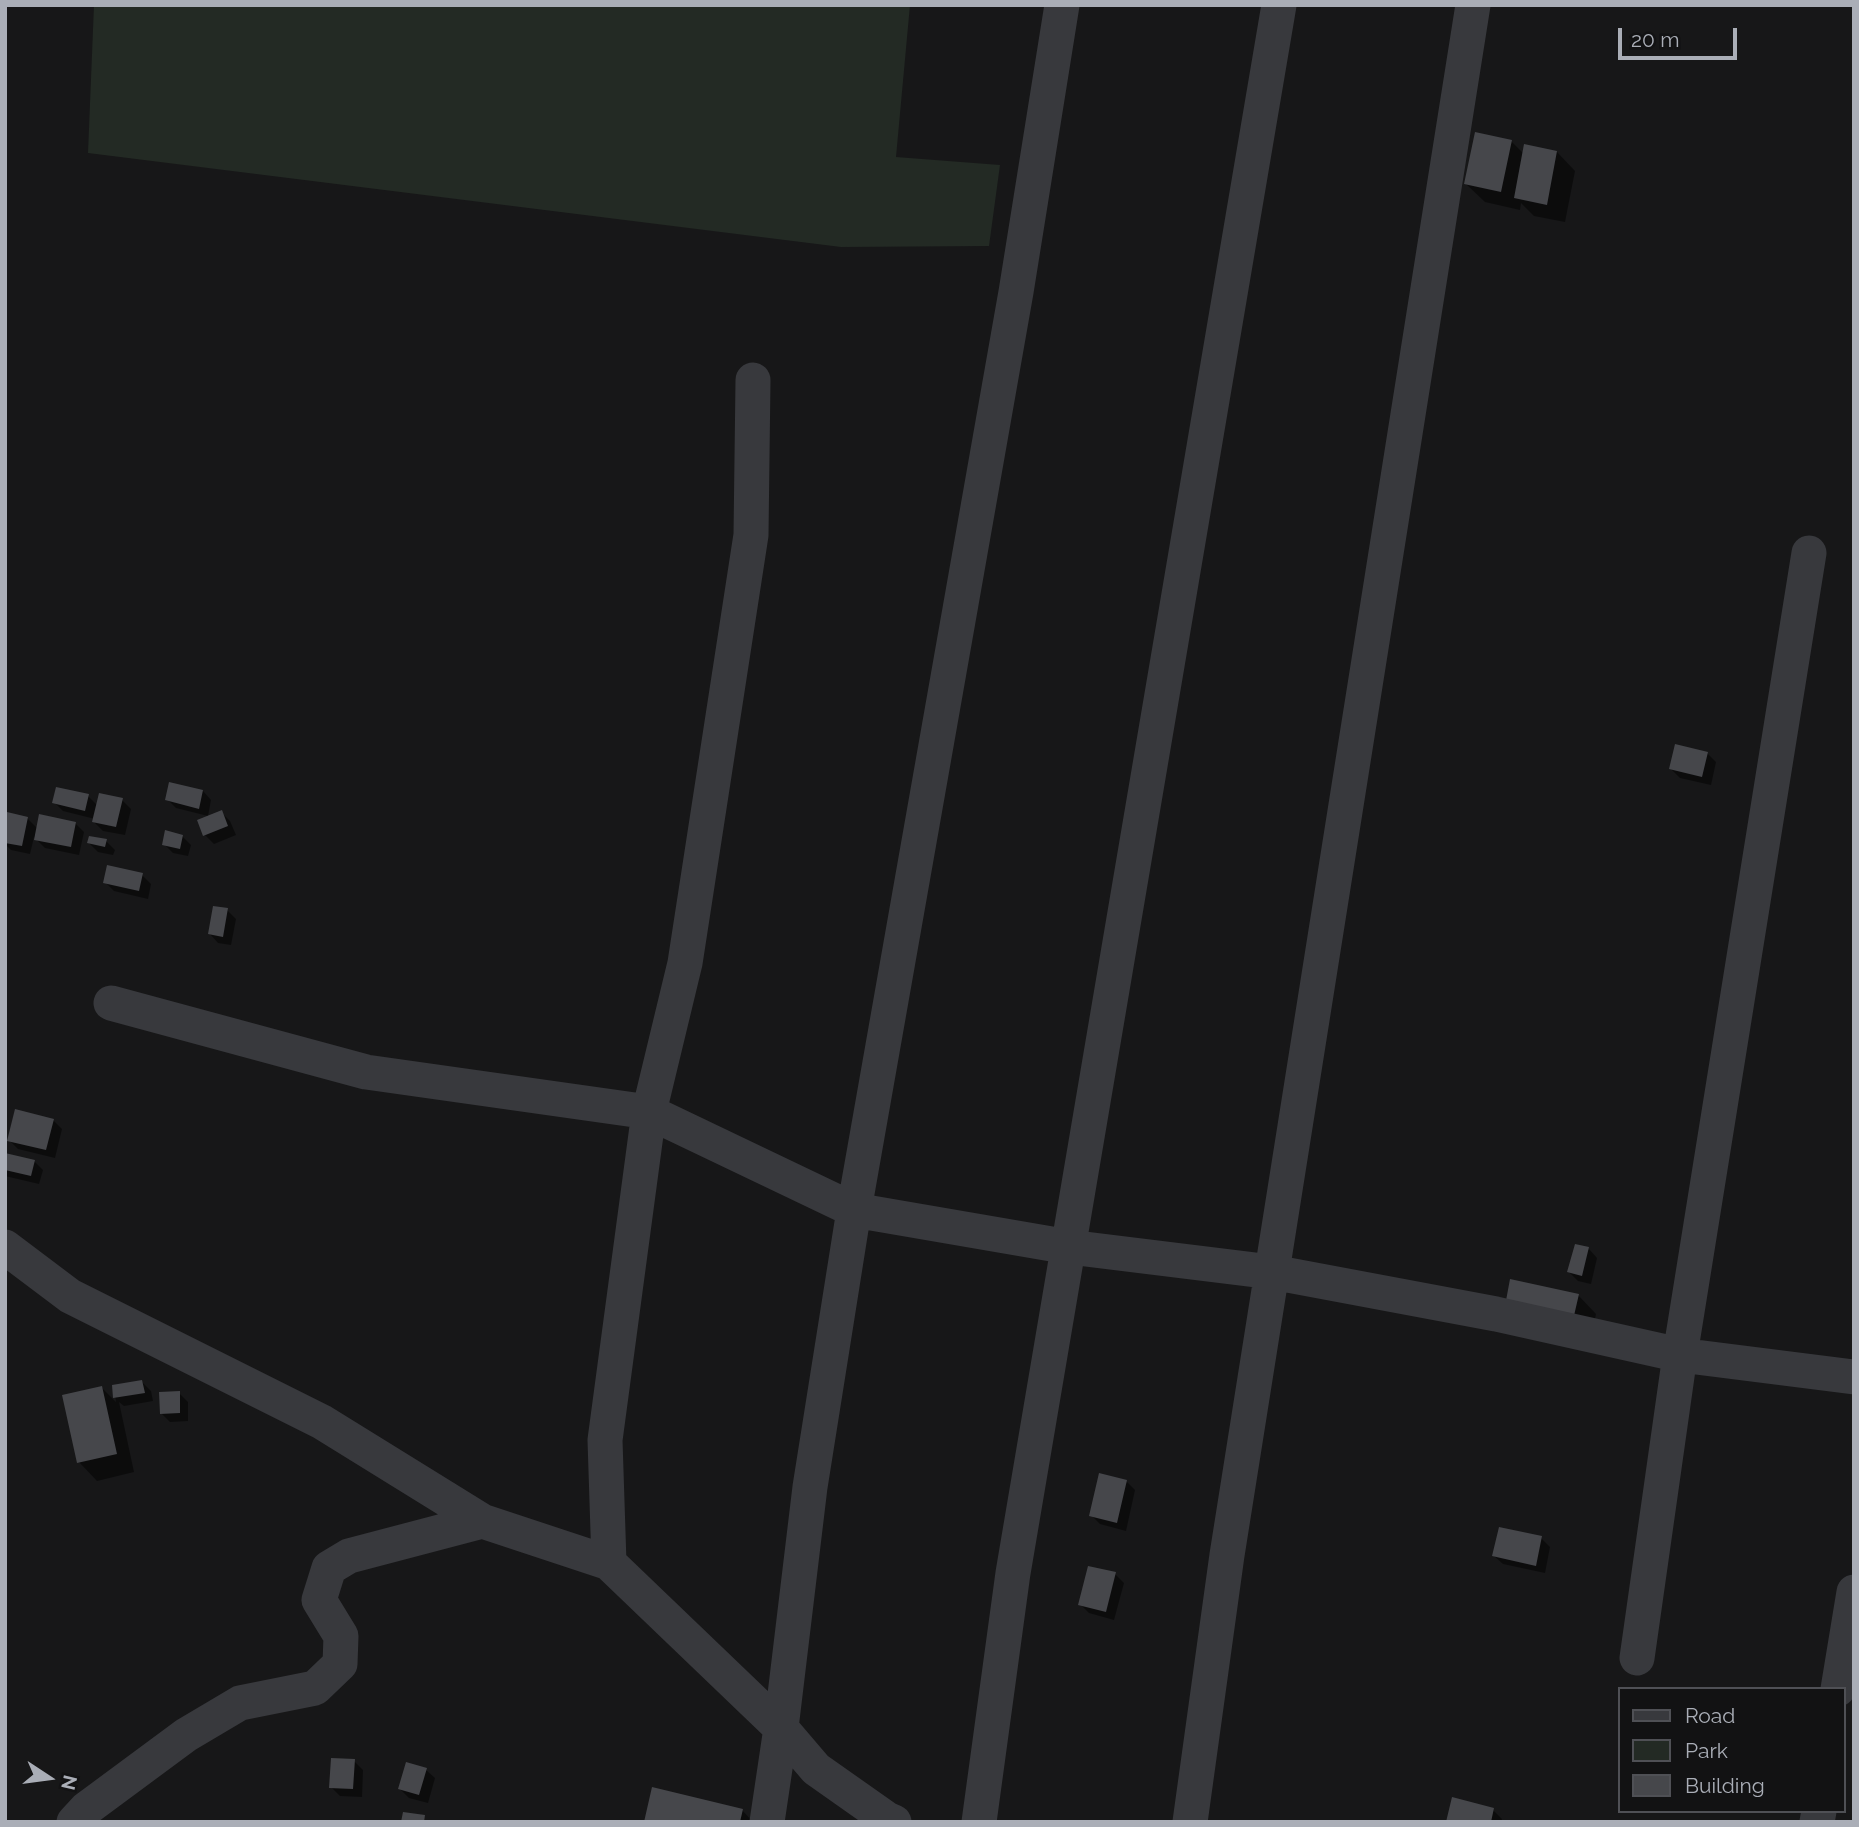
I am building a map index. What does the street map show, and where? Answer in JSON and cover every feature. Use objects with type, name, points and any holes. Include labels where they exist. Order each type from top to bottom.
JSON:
[{"type":"street","points":[[767,1822],[810,1487],[854,1210],[1016,292],[1062,5]]},
{"type":"street","points":[[979,1822],[1013,1573],[1279,5]]},
{"type":"street","points":[[1189,1822],[1227,1555],[1473,5]]},
{"type":"street","points":[[608,1563],[606,1440],[649,1112],[685,963],[751,535],[753,380]]},
{"type":"street","points":[[1637,1658],[1680,1355],[1810,554]]},
{"type":"street","points":[[111,1003],[366,1072],[649,1112],[854,1210],[1069,1247],[1272,1272],[1496,1314],[1680,1355],[1854,1377]]},
{"type":"street","points":[[5,1247],[70,1296],[322,1422],[482,1521],[608,1563],[781,1728],[816,1769],[894,1822]]},
{"type":"street","points":[[74,1822],[86,1809],[186,1735],[240,1703],[315,1688],[340,1664],[341,1636],[319,1600],[329,1568],[349,1556],[482,1521]]},
{"type":"street","points":[[1838,1687],[1854,1592]]},
{"type":"green space","points":[[94,5],[910,5],[896,157],[1000,165],[989,246],[841,247],[88,153]]},
{"type":"building","points":[[1475,132],[1512,140],[1501,192],[1464,184]]},
{"type":"building","points":[[1524,144],[1557,151],[1547,205],[1514,198]]},
{"type":"building","points":[[1675,744],[1708,752],[1702,777],[1669,769]]},
{"type":"building","points":[[169,782],[203,790],[199,809],[165,800]]},
{"type":"building","points":[[56,787],[89,794],[85,811],[52,803]]},
{"type":"building","points":[[99,793],[123,798],[116,827],[92,822]]},
{"type":"building","points":[[222,810],[228,826],[203,836],[197,820]]},
{"type":"building","points":[[7,812],[28,817],[22,846],[5,843]]},
{"type":"building","points":[[39,814],[76,822],[71,847],[34,840]]},
{"type":"building","points":[[165,830],[183,835],[180,849],[162,845]]},
{"type":"building","points":[[89,836],[107,839],[105,847],[87,843]]},
{"type":"building","points":[[107,865],[143,873],[139,891],[103,883]]},
{"type":"building","points":[[213,906],[228,908],[223,937],[208,934]]},
{"type":"building","points":[[15,1109],[54,1119],[46,1150],[7,1141]]},
{"type":"building","points":[[5,1153],[35,1160],[31,1176],[5,1170]]},
{"type":"building","points":[[1575,1244],[1589,1247],[1582,1276],[1567,1272]]},
{"type":"building","points":[[1510,1279],[1579,1294],[1573,1320],[1505,1306]]},
{"type":"building","points":[[142,1380],[145,1393],[113,1398],[112,1385]]},
{"type":"building","points":[[102,1386],[117,1454],[77,1463],[62,1395]]},
{"type":"building","points":[[180,1391],[180,1413],[160,1414],[159,1392]]},
{"type":"building","points":[[1099,1473],[1127,1480],[1117,1523],[1089,1516]]},
{"type":"building","points":[[1499,1527],[1542,1536],[1536,1566],[1492,1556]]},
{"type":"building","points":[[1088,1566],[1116,1572],[1106,1612],[1078,1605]]},
{"type":"building","points":[[331,1758],[355,1759],[353,1789],[329,1788]]},
{"type":"building","points":[[406,1762],[427,1768],[419,1795],[398,1789]]},
{"type":"building","points":[[652,1787],[743,1809],[740,1822],[644,1822]]},
{"type":"building","points":[[1452,1797],[1494,1808],[1491,1822],[1446,1822]]},
{"type":"building","points":[[403,1812],[425,1815],[424,1822],[401,1822]]}]
